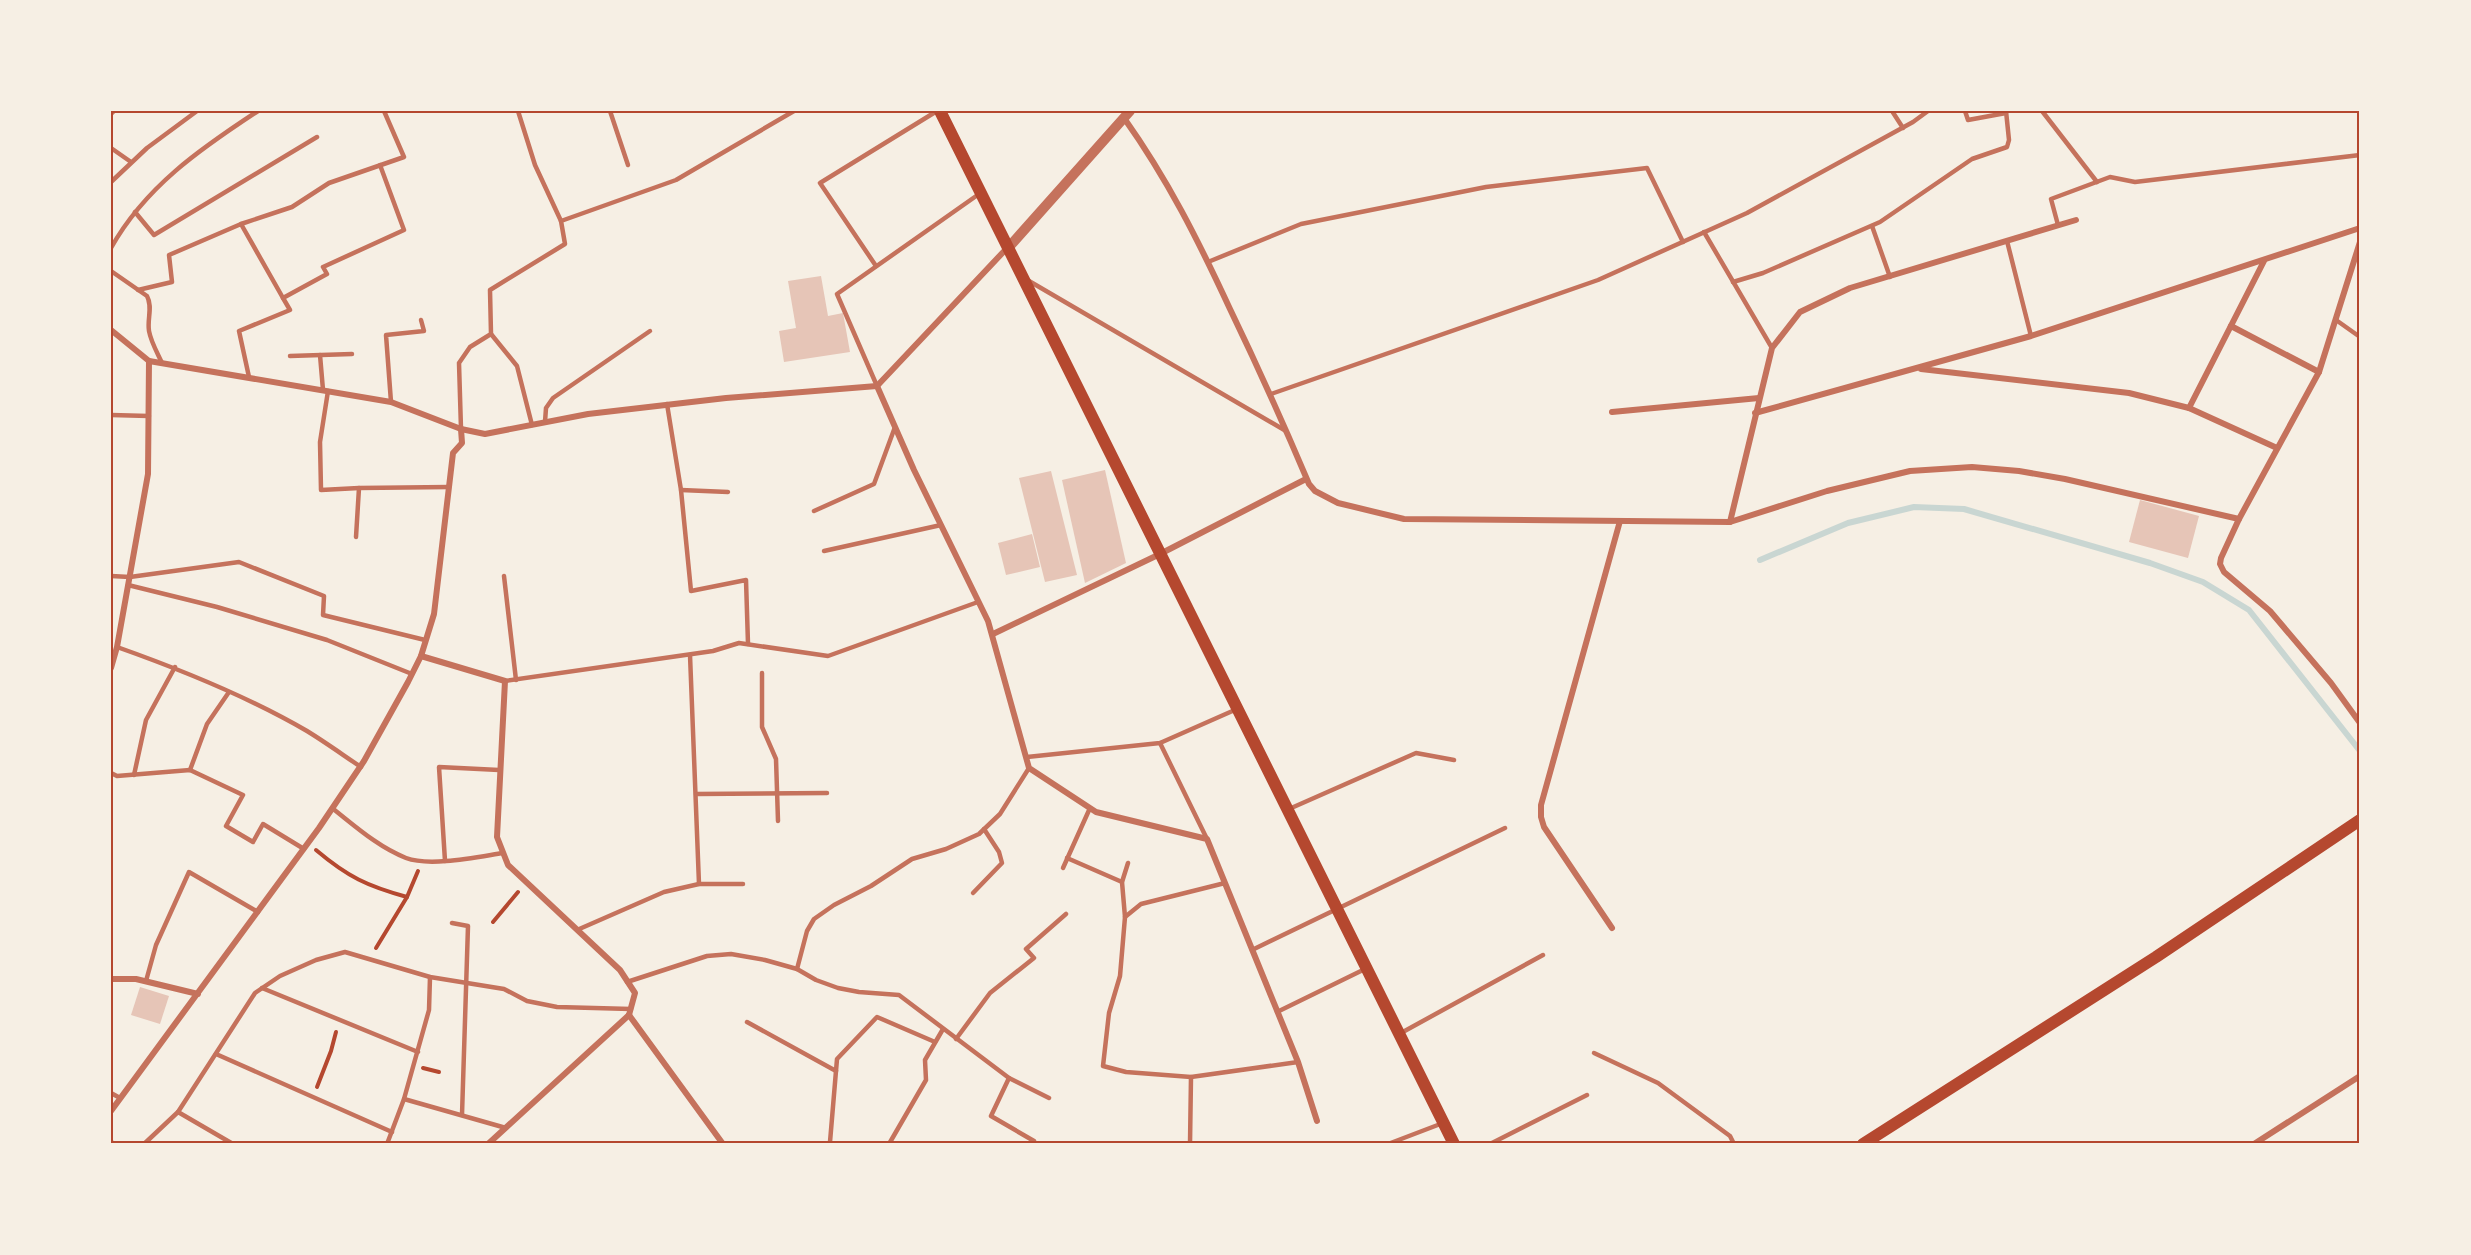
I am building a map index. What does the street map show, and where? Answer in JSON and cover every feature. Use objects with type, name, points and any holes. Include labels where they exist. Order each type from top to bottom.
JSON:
[{"type":"main road","points":[[938,111],[1009,247],[1286,810],[1454,1144]]},
{"type":"main road","points":[[1863,1144],[2157,957],[2360,820]]},
{"type":"street","points":[[111,330],[149,361],[391,402],[460,429],[485,434],[588,414],[877,386],[1009,247],[1127,114],[1186,216],[1288,433],[1306,478],[1315,491],[1338,503],[1404,519],[1730,522],[1827,491],[1910,471],[1972,467],[2019,471],[2065,479],[2239,519]]},
{"type":"street","points":[[1730,522],[1772,348],[1800,312],[1850,288],[2076,220]]},
{"type":"street","points":[[1755,413],[2031,336],[2360,228]]},
{"type":"street","points":[[2360,242],[2358,258],[2319,372],[2239,519],[2220,564],[2224,572],[2270,611],[2331,683],[2360,723]]},
{"type":"street","points":[[2189,408],[2264,260]]},
{"type":"street","points":[[2231,326],[2319,372]]},
{"type":"street","points":[[111,669],[129,585],[148,474],[149,361]]},
{"type":"street","points":[[1917,368],[2129,393],[2189,408],[2277,448]]},
{"type":"street","points":[[877,386],[993,634],[1029,768],[1096,812],[1207,839],[1298,1062],[1317,1121]]},
{"type":"street","points":[[1612,412],[1759,398]]},
{"type":"street","points":[[111,1111],[306,847],[361,767],[412,674],[421,656],[434,614],[453,453],[462,443],[460,429]]},
{"type":"street","points":[[993,634],[1160,554],[1306,478]]},
{"type":"street","points":[[1612,928],[1544,827],[1540,817],[1541,805],[1620,521]]},
{"type":"street","points":[[421,656],[505,681],[497,837],[503,853],[508,865],[620,970],[635,993],[630,1012],[488,1144]]},
{"type":"street","points":[[111,979],[146,981],[198,994]]},
{"type":"street","points":[[630,1012],[723,1144]]},
{"type":"street","points":[[2254,1144],[2360,1076]]},
{"type":"lane","points":[[111,182],[131,162],[197,111]]},
{"type":"lane","points":[[111,248],[146,196],[189,159],[258,111]]},
{"type":"lane","points":[[138,290],[172,282],[169,255],[241,224],[292,207],[329,183],[404,157],[384,111]]},
{"type":"lane","points":[[518,111],[535,165],[561,221],[565,244],[490,290],[491,334],[517,366],[532,425]]},
{"type":"lane","points":[[610,111],[628,165]]},
{"type":"lane","points":[[561,221],[676,180],[794,111]]},
{"type":"lane","points":[[876,266],[820,183],[938,111]]},
{"type":"lane","points":[[1892,111],[1903,128]]},
{"type":"lane","points":[[1270,394],[1598,280],[1747,213],[1903,128],[1928,111]]},
{"type":"lane","points":[[1733,282],[1762,273],[1872,226],[1972,159],[2007,147],[2009,140],[2006,112],[1968,120],[1965,111]]},
{"type":"lane","points":[[2042,111],[2097,182]]},
{"type":"lane","points":[[135,212],[154,235],[318,137]]},
{"type":"lane","points":[[111,148],[131,162]]},
{"type":"lane","points":[[2058,225],[2051,199],[2110,177],[2136,182],[2360,155]]},
{"type":"lane","points":[[283,298],[327,274],[323,267],[404,230],[380,165]]},
{"type":"lane","points":[[1208,262],[1301,224],[1486,187],[1647,168],[1683,242]]},
{"type":"lane","points":[[877,386],[837,294],[981,193]]},
{"type":"lane","points":[[241,224],[290,310],[239,331],[249,377]]},
{"type":"lane","points":[[1872,226],[1890,276]]},
{"type":"lane","points":[[1704,232],[1772,348]]},
{"type":"lane","points":[[2007,241],[2031,336]]},
{"type":"lane","points":[[111,271],[147,296],[150,302],[148,328],[162,363]]},
{"type":"lane","points":[[1024,278],[1288,433]]},
{"type":"lane","points":[[391,402],[386,335],[424,331],[421,320]]},
{"type":"lane","points":[[2336,320],[2360,337]]},
{"type":"lane","points":[[545,422],[546,408],[552,398],[650,331]]},
{"type":"lane","points":[[460,429],[459,363],[470,347],[491,334]]},
{"type":"lane","points":[[290,356],[352,354]]},
{"type":"lane","points":[[320,355],[325,390],[320,442],[321,490],[449,486]]},
{"type":"lane","points":[[668,405],[681,490],[691,591],[746,580],[748,644]]},
{"type":"lane","points":[[111,415],[149,416]]},
{"type":"lane","points":[[814,511],[874,484],[895,427]]},
{"type":"lane","points":[[356,537],[359,488]]},
{"type":"lane","points":[[681,490],[728,492]]},
{"type":"lane","points":[[824,551],[941,525]]},
{"type":"lane","points":[[111,576],[130,577],[239,562],[324,596],[323,615],[425,640]]},
{"type":"lane","points":[[504,576],[516,680]]},
{"type":"lane","points":[[129,585],[217,607],[327,640],[412,674]]},
{"type":"lane","points":[[505,681],[690,655],[739,643],[828,656],[978,602]]},
{"type":"lane","points":[[117,647],[175,668],[230,692],[307,731],[361,767]]},
{"type":"lane","points":[[690,655],[699,884]]},
{"type":"lane","points":[[135,775],[146,720],[175,668]]},
{"type":"lane","points":[[762,673],[762,727],[776,759],[778,821]]},
{"type":"lane","points":[[190,770],[207,724],[230,692]]},
{"type":"lane","points":[[1027,758],[1160,743],[1237,709]]},
{"type":"lane","points":[[1160,743],[1207,839]]},
{"type":"lane","points":[[1286,810],[1416,753],[1454,760]]},
{"type":"lane","points":[[445,861],[439,767],[499,770]]},
{"type":"lane","points":[[797,969],[807,931],[814,919],[912,859],[946,849],[979,834],[1000,814],[1029,768]]},
{"type":"lane","points":[[111,773],[117,776],[190,770],[243,795],[226,826],[253,842],[263,824],[306,847]]},
{"type":"lane","points":[[696,794],[827,793]]},
{"type":"lane","points":[[332,808],[377,843],[408,859],[445,861],[503,853]]},
{"type":"lane","points":[[1063,868],[1090,808]]},
{"type":"lane","points":[[1252,950],[1505,828]]},
{"type":"lane","points":[[973,893],[1002,862],[999,852],[984,829]]},
{"type":"lane","points":[[1067,858],[1122,882]]},
{"type":"lane","points":[[1128,862],[1122,882],[1125,917],[1120,976],[1109,1013],[1103,1066],[1126,1072],[1191,1077],[1298,1062]]},
{"type":"lane","points":[[146,981],[156,945],[189,872],[258,912]]},
{"type":"lane","points":[[1125,917],[1141,904],[1225,883]]},
{"type":"lane","points":[[576,930],[664,892],[699,884],[743,884]]},
{"type":"lane","points":[[956,1039],[990,993],[1034,958],[1026,949],[1066,914]]},
{"type":"lane","points":[[452,923],[468,926],[462,1115]]},
{"type":"lane","points":[[144,1144],[178,1112],[255,993],[280,976],[316,960],[345,952],[430,977],[504,989],[527,1001],[556,1007],[630,1012]]},
{"type":"lane","points":[[627,982],[664,968],[707,956],[731,954],[797,969],[816,980],[838,988],[859,993],[899,995],[1009,1077],[1049,1098]]},
{"type":"lane","points":[[1398,1035],[1543,955]]},
{"type":"lane","points":[[1277,1012],[1365,969]]},
{"type":"lane","points":[[387,1144],[404,1099],[429,1010],[430,977]]},
{"type":"lane","points":[[262,988],[418,1052]]},
{"type":"lane","points":[[831,1144],[837,1059],[877,1017],[935,1042]]},
{"type":"lane","points":[[747,1022],[836,1071]]},
{"type":"lane","points":[[897,1144],[890,1143],[926,1080],[925,1060],[943,1029]]},
{"type":"lane","points":[[216,1053],[393,1132]]},
{"type":"lane","points":[[1594,1053],[1658,1083],[1730,1136],[1734,1144]]},
{"type":"lane","points":[[1009,1077],[991,1116],[1034,1141],[1032,1144]]},
{"type":"lane","points":[[1190,1144],[1191,1077]]},
{"type":"lane","points":[[111,1093],[120,1098]]},
{"type":"lane","points":[[1490,1144],[1587,1095]]},
{"type":"lane","points":[[404,1099],[506,1128]]},
{"type":"lane","points":[[178,1112],[233,1144]]},
{"type":"lane","points":[[1388,1144],[1443,1123]]},
{"type":"lane","points":[[111,1142],[115,1144]]},
{"type":"path","points":[[306,847],[356,880],[407,897]]},
{"type":"path","points":[[369,959],[407,897],[422,860]]},
{"type":"path","points":[[493,922],[527,884]]},
{"type":"path","points":[[313,1097],[331,1051],[339,1019]]},
{"type":"building","points":[[821,276],[828,316],[843,313],[850,352],[784,362],[779,331],[796,328],[788,281]]},
{"type":"building","points":[[1105,470],[1126,563],[1085,583],[1062,480]]},
{"type":"building","points":[[1051,471],[1077,575],[1045,582],[1019,478]]},
{"type":"building","points":[[2140,500],[2199,516],[2188,558],[2129,542]]},
{"type":"building","points":[[1032,534],[1040,567],[1006,575],[998,543]]},
{"type":"building","points":[[140,987],[169,996],[160,1024],[131,1015]]},
{"type":"waterway","points":[[1760,560],[1848,523],[1914,507],[1964,509],[2150,563],[2203,582],[2249,610],[2360,751]]}]
